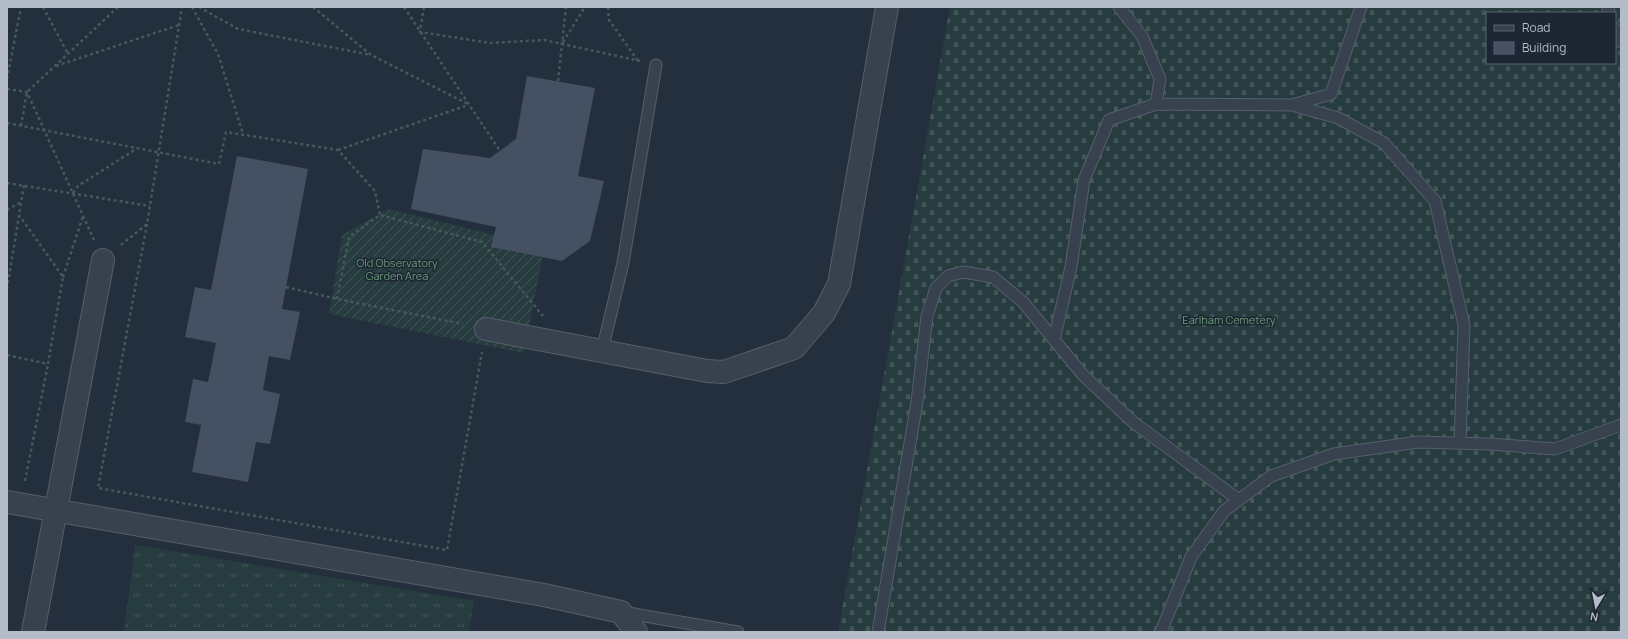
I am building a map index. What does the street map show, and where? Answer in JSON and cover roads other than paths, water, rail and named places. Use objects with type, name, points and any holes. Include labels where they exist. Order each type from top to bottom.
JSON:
[{"type":"street","points":[[486,329],[707,371],[724,372],[794,348],[824,313],[839,284],[887,7]]},
{"type":"street","points":[[33,632],[103,260]]},
{"type":"street","points":[[7,502],[544,595],[622,612],[636,632]]},
{"type":"lane","points":[[1119,7],[1142,36],[1160,80],[1156,104]]},
{"type":"lane","points":[[1292,105],[1331,94],[1361,7]]},
{"type":"lane","points":[[1616,31],[1621,42]]},
{"type":"lane","points":[[602,351],[622,263],[656,65]]},
{"type":"lane","points":[[1054,340],[1071,267],[1084,180],[1109,120],[1156,104],[1292,105],[1338,118],[1384,143],[1435,201],[1464,325],[1460,443]]},
{"type":"lane","points":[[878,632],[917,402],[927,316],[936,288],[948,276],[963,272],[993,277],[1023,302],[1084,375],[1133,422],[1239,500]]},
{"type":"lane","points":[[1161,632],[1191,557],[1224,511],[1270,476],[1334,454],[1418,442],[1490,444],[1555,449],[1621,424]]},
{"type":"lane","points":[[622,612],[738,632]]},
{"type":"park label","name":"Old Observatory Garden Area","points":[[397,269]]},
{"type":"park label","name":"Earlham Cemetery","points":[[1229,320]]}]
